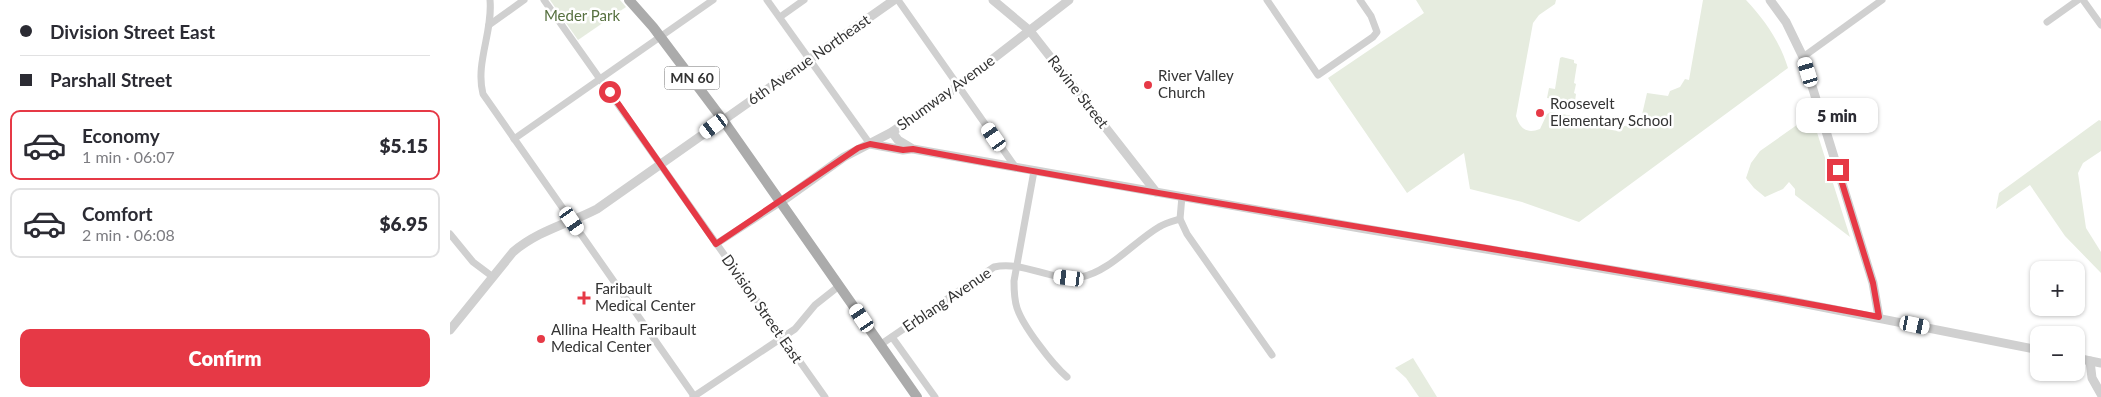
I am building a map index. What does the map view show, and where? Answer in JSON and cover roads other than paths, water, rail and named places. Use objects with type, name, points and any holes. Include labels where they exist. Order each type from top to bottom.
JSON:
[{"type":"main road","name":"MN 60","points":[[629,0],[660,37],[723,120],[917,397]]},
{"type":"street","points":[[490,0],[491,13],[480,74],[480,83],[489,104],[693,397],[795,329],[815,305],[839,286]]},
{"type":"street","points":[[489,25],[524,0]]},
{"type":"street","name":"Division Street East","points":[[544,0],[825,397]]},
{"type":"street","points":[[514,139],[713,0]]},
{"type":"street","points":[[767,0],[808,60],[870,144],[903,150],[913,149],[1360,228],[1755,294],[2030,348]]},
{"type":"street","points":[[780,17],[804,0]]},
{"type":"street","points":[[896,0],[1016,168]]},
{"type":"street","name":"6th Avenue Northeast","points":[[450,330],[513,252],[526,242],[542,232],[597,209],[896,0]]},
{"type":"street","name":"Ravine Street","points":[[993,0],[1030,31],[1156,192]]},
{"type":"street","name":"Shumway Avenue","points":[[716,244],[781,202],[844,157],[892,132],[958,86],[1069,0]]},
{"type":"street","points":[[1267,0],[1318,75],[1373,38],[1377,32],[1371,16],[1360,0]]},
{"type":"street","points":[[1770,0],[1786,22],[1803,57],[1873,283],[1879,317]]},
{"type":"street","points":[[1803,57],[1882,0]]},
{"type":"street","points":[[2047,22],[2078,0]]},
{"type":"street","points":[[2084,0],[2101,25]]},
{"type":"street","points":[[892,132],[898,140],[913,149]]},
{"type":"street","points":[[1034,171],[1016,268],[1014,294],[1022,320],[1058,369],[1067,377]]},
{"type":"street","points":[[1182,196],[1180,219],[1187,234],[1272,356]]},
{"type":"street","name":"Erblang Avenue","points":[[880,345],[988,270],[1005,265],[1057,276],[1081,277],[1104,267],[1160,226],[1180,219]]},
{"type":"street","points":[[450,234],[473,262],[493,277]]},
{"type":"street","points":[[892,337],[935,397]]},
{"type":"street","points":[[2085,360],[2101,363]]},
{"type":"street","points":[[2090,361],[2092,378],[2101,394]]},
{"type":"place","name":"River Valley Church","points":[[1148,85]]},
{"type":"place","name":"Roosevelt Elementary School","points":[[1540,113]]},
{"type":"place","name":"Faribault Medical Center","points":[[584,298]]},
{"type":"place","name":"Allina Health Faribault Medical Center","points":[[541,339]]},
{"type":"park label","name":"Meder Park","points":[[582,16]]}]
